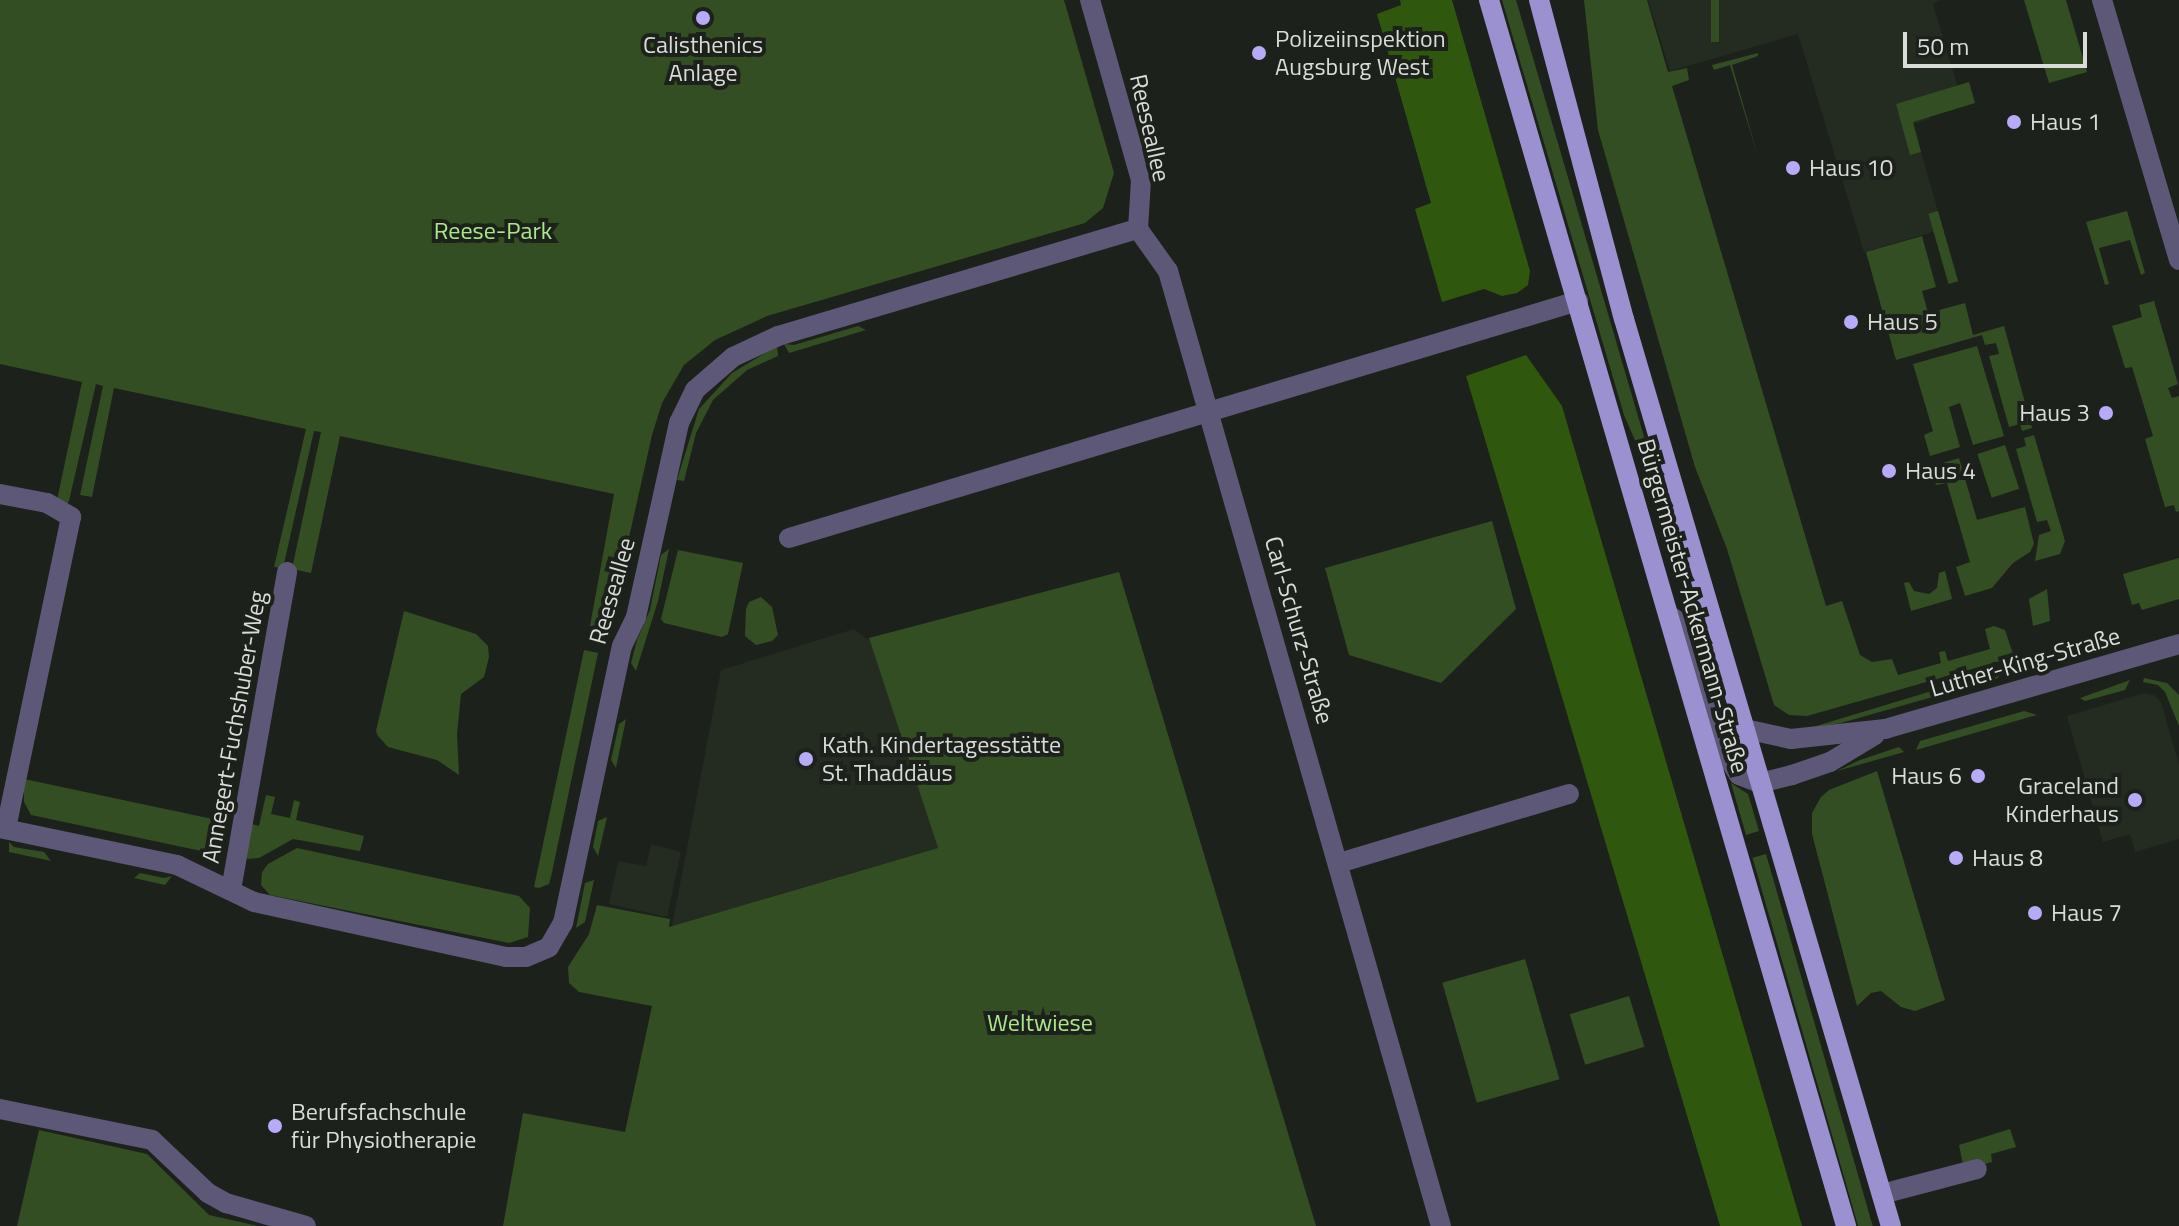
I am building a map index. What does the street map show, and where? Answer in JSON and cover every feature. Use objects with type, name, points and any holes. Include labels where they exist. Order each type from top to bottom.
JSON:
[{"type":"main road","name":"Bürgermeister-Ackermann-Straße","points":[[1489,0],[1846,1226]]},
{"type":"main road","name":"Bürgermeister-Ackermann-Straße","points":[[1539,0],[1624,319],[1891,1226]]},
{"type":"street","name":"Reeseallee","points":[[3,829],[177,865],[254,902],[506,957],[526,957],[549,947],[563,923],[622,646],[636,617],[679,423],[695,390],[733,357],[778,336],[1138,229],[1141,180],[1090,0]]},
{"type":"street","points":[[2102,0],[2179,260]]},
{"type":"street","name":"Carl-Schurz-Straße","points":[[1138,229],[1168,271],[1441,1226]]},
{"type":"street","points":[[789,538],[1578,301]]},
{"type":"street","points":[[0,494],[47,503],[71,517],[3,829]]},
{"type":"street","name":"Annegert-Fuchshuber-Weg","points":[[231,890],[287,572]]},
{"type":"street","points":[[1669,615],[1687,628],[1729,759],[1739,775],[1760,783]]},
{"type":"street","name":"Luther-King-Straße","points":[[1745,729],[1791,739],[1885,729],[2179,644]]},
{"type":"street","name":"Luther-King-Straße","points":[[1760,783],[1830,762],[1885,729]]},
{"type":"street","points":[[1339,863],[1569,794]]},
{"type":"street","points":[[0,1109],[152,1140],[208,1193],[226,1203],[306,1226]]},
{"type":"street","points":[[1882,1194],[1977,1169]]},
{"type":"shaded area","points":[[1648,0],[1940,0],[1933,4],[1958,88],[1924,99],[1930,119],[1913,124],[1943,229],[1864,252],[1798,34],[1670,71]]},
{"type":"shaded area","name":"Kath. Kindertagesstätte St. Thaddäus","points":[[854,629],[871,642],[938,848],[672,926],[721,670]]},
{"type":"shaded area","name":"Graceland Kinderhaus","points":[[2144,693],[2154,695],[2161,702],[2179,765],[2179,839],[2135,852],[2130,834],[2103,842],[2067,716]]},
{"type":"shaded area","points":[[651,844],[681,852],[667,917],[609,904],[618,861],[646,866]]},
{"type":"green space","name":"Reese-Park","points":[[0,0],[1064,0],[1114,173],[1103,208],[1085,223],[767,316],[715,340],[684,365],[662,403],[652,435],[608,631],[590,626],[614,494],[340,436],[311,573],[292,569],[321,432],[314,431],[283,568],[274,567],[306,429],[114,388],[92,497],[80,495],[103,386],[96,384],[69,501],[67,504],[57,500],[82,382],[0,364]]},
{"type":"green space","points":[[1400,0],[1452,0],[1530,271],[1528,285],[1517,293],[1502,296],[1484,289],[1442,302],[1415,209],[1431,203],[1377,14],[1401,5]]},
{"type":"green space","points":[[1502,0],[1516,0],[1730,730],[1725,732],[1648,470],[1624,415]]},
{"type":"green space","points":[[1584,0],[1647,0],[1668,72],[1687,68],[1689,80],[1672,86],[1826,606],[1842,601],[1860,655],[1872,662],[1892,659],[1898,675],[1941,663],[1939,652],[1945,651],[1948,661],[1990,649],[1985,629],[1994,626],[2005,630],[2014,657],[1807,716],[1789,715],[1774,705],[1727,549],[1695,467],[1598,130]]},
{"type":"green space","points":[[1711,0],[1719,0],[1719,42],[1711,42]]},
{"type":"green space","points":[[2024,0],[2066,0],[2087,72],[2049,83]]},
{"type":"green space","points":[[1758,53],[1758,56],[1732,65],[1758,157],[1730,65],[1714,70],[1712,65]]},
{"type":"green space","points":[[1969,82],[1975,103],[1913,122],[1921,152],[1910,155],[1896,104]]},
{"type":"green space","points":[[1938,211],[1958,281],[1949,284],[1928,214]]},
{"type":"green space","points":[[2127,211],[2145,273],[2141,275],[2130,240],[2099,248],[2109,284],[2105,285],[2086,222]]},
{"type":"green space","points":[[1922,236],[1936,287],[1922,291],[1928,313],[1965,303],[1973,335],[2004,326],[2032,428],[2022,431],[2020,424],[2009,427],[1989,356],[1999,354],[1996,343],[1985,345],[1982,335],[1896,360],[1866,252]]},
{"type":"green space","points":[[2154,301],[2178,384],[2168,388],[2172,398],[2179,396],[2179,511],[2176,512],[2174,505],[2165,507],[2145,439],[2153,436],[2132,367],[2125,368],[2112,326],[2142,317],[2139,305]]},
{"type":"green space","points":[[858,326],[866,330],[789,353],[784,344],[794,345]]},
{"type":"green space","points":[[777,346],[778,356],[747,370],[713,400],[696,433],[684,481],[677,480],[699,409],[732,373]]},
{"type":"green space","points":[[1977,346],[2004,436],[1973,445],[1960,403],[1949,407],[1960,447],[1930,456],[1924,435],[1933,431],[1913,364]]},
{"type":"green space","points":[[1526,355],[1562,406],[1802,1226],[1720,1226],[1466,376]]},
{"type":"green space","points":[[2034,435],[2065,541],[2060,554],[2035,561],[2039,535],[2051,531],[2047,520],[2037,522],[2016,449],[2026,446],[2024,438]]},
{"type":"green space","points":[[2005,445],[2019,489],[1992,498],[1977,454]]},
{"type":"green space","points":[[1959,458],[1977,520],[2025,507],[2034,544],[2030,552],[2013,563],[1992,588],[1965,596],[1956,567],[1970,562],[1947,483],[1936,485],[1930,467]]},
{"type":"green space","points":[[1492,521],[1516,609],[1441,683],[1349,655],[1325,568]]},
{"type":"green space","points":[[669,549],[658,601],[636,671],[631,663],[637,640],[650,610],[661,555]]},
{"type":"green space","points":[[678,550],[743,563],[728,634],[722,637],[664,623],[661,619]]},
{"type":"green space","points":[[2179,558],[2179,599],[2142,610],[2139,603],[2132,605],[2123,574]]},
{"type":"green space","points":[[1945,571],[1952,599],[1911,611],[1904,583],[1909,582],[1914,591],[1929,594],[1937,588],[1939,573]]},
{"type":"green space","name":"Weltwiese","points":[[1119,572],[1316,1226],[503,1226],[523,1113],[625,1132],[652,1006],[579,992],[569,983],[568,967],[589,934],[597,905],[670,919],[669,927],[938,848],[869,638]]},
{"type":"green space","points":[[2047,589],[2050,621],[2033,626],[2029,599]]},
{"type":"green space","points":[[761,597],[772,607],[778,635],[772,641],[756,645],[745,636],[746,609],[749,602]]},
{"type":"green space","points":[[404,611],[476,634],[488,646],[484,677],[461,694],[457,734],[459,775],[437,760],[388,747],[376,731]]},
{"type":"green space","points":[[584,650],[598,653],[551,877],[549,884],[534,887]]},
{"type":"green space","points":[[2011,667],[1996,679],[1841,723],[1803,730]]},
{"type":"green space","points":[[2144,678],[2167,683],[2179,695],[2179,726],[2165,692],[2158,685],[2143,682]]},
{"type":"green space","points":[[2130,680],[2125,690],[2085,701],[2080,698]]},
{"type":"green space","points":[[2024,711],[2037,715],[1916,750],[1920,741]]},
{"type":"green space","points":[[626,719],[616,768],[611,760],[619,724]]},
{"type":"green space","points":[[1899,747],[1904,752],[1837,771],[1860,760]]},
{"type":"green space","points":[[1877,771],[1945,1000],[1915,1011],[1901,1007],[1881,991],[1871,993],[1857,1006],[1812,834],[1812,813],[1821,797],[1829,790]]},
{"type":"green space","points":[[24,779],[222,821],[217,845],[206,852],[31,815],[24,802]]},
{"type":"green space","points":[[1731,783],[1748,794],[1759,831],[1746,835]]},
{"type":"green space","points":[[266,795],[275,797],[271,814],[290,818],[294,800],[300,802],[296,820],[364,836],[360,851],[293,839],[259,858],[247,859],[248,823],[259,826]]},
{"type":"green space","points":[[607,817],[598,856],[593,847],[598,821]]},
{"type":"green space","points":[[9,842],[14,847],[44,852],[51,861],[9,852]]},
{"type":"green space","points":[[297,848],[519,896],[530,908],[528,937],[509,943],[270,895],[261,885],[262,872],[268,864]]},
{"type":"green space","points":[[1766,854],[1873,1226],[1858,1226],[1753,858]]},
{"type":"green space","points":[[140,873],[164,878],[172,876],[165,885],[134,878]]},
{"type":"green space","points":[[594,880],[585,922],[576,928],[585,883]]},
{"type":"green space","points":[[1525,959],[1559,1079],[1477,1103],[1442,983]]},
{"type":"green space","points":[[1629,996],[1644,1047],[1585,1065],[1570,1014]]},
{"type":"green space","points":[[2010,1129],[2016,1147],[1991,1154],[1992,1162],[1964,1170],[1959,1145]]},
{"type":"green space","points":[[39,1130],[147,1154],[209,1215],[258,1226],[17,1226]]},
{"type":"place","name":"Calisthenics Anlage","points":[[703,18]]},
{"type":"place","name":"Polizeiinspektion Augsburg West","points":[[1259,53]]},
{"type":"place","name":"Haus 1","points":[[2014,122]]},
{"type":"place","name":"Haus 10","points":[[1793,168]]},
{"type":"place","name":"Haus 5","points":[[1851,322]]},
{"type":"place","name":"Haus 3","points":[[2106,413]]},
{"type":"place","name":"Haus 4","points":[[1889,471]]},
{"type":"place","name":"Kath. Kindertagesstätte St. Thaddäus","points":[[806,759]]},
{"type":"place","name":"Haus 6","points":[[1978,776]]},
{"type":"place","name":"Graceland Kinderhaus","points":[[2135,800]]},
{"type":"place","name":"Haus 8","points":[[1956,858]]},
{"type":"place","name":"Haus 7","points":[[2035,913]]},
{"type":"place","name":"Berufsfachschule für Physiotherapie","points":[[275,1126]]}]
